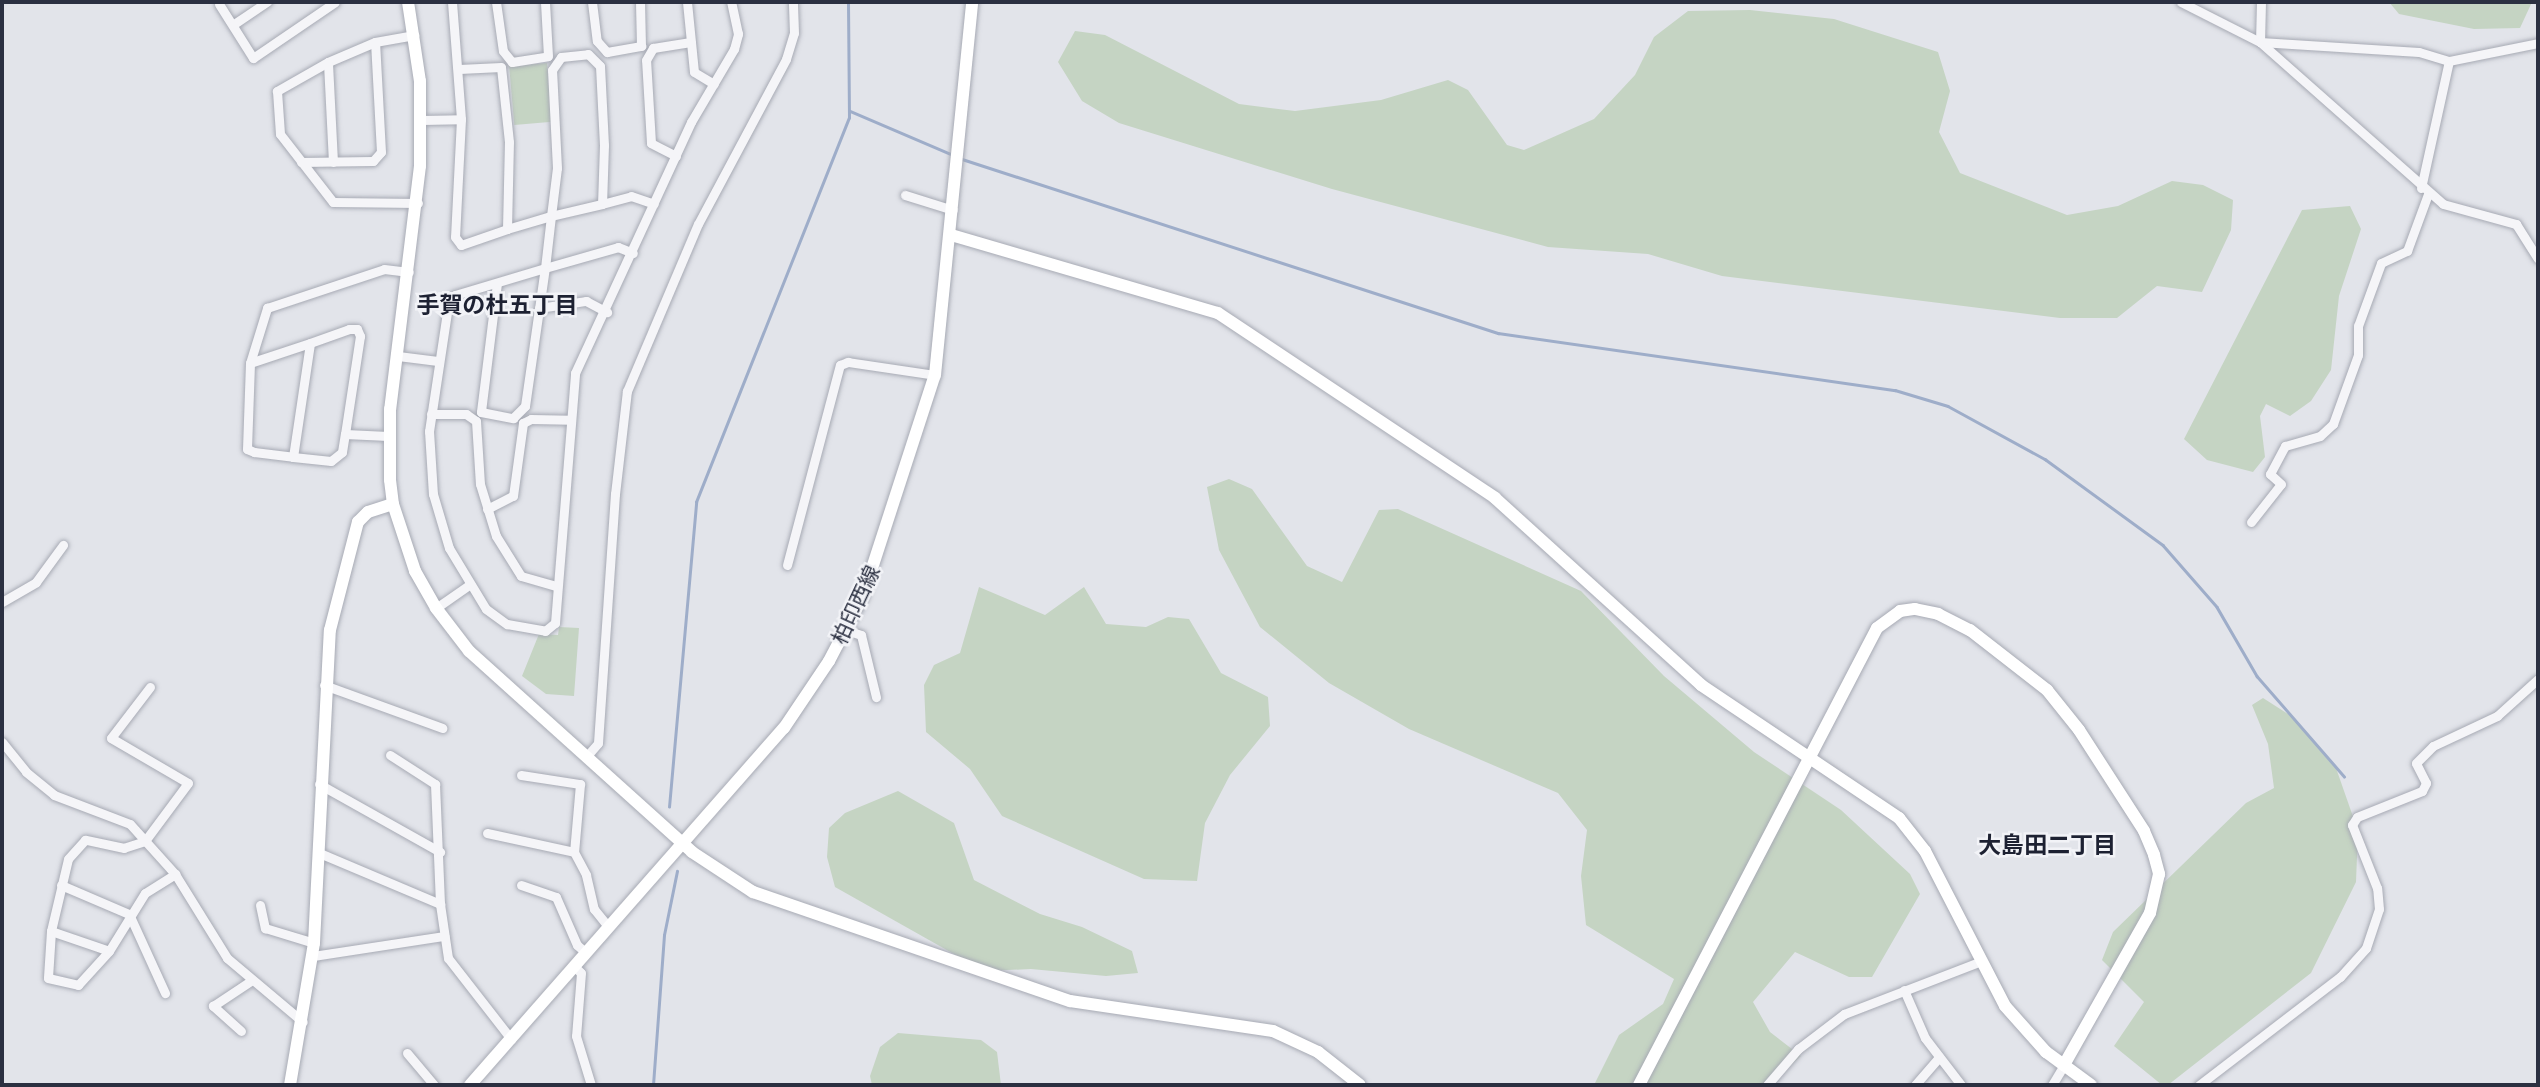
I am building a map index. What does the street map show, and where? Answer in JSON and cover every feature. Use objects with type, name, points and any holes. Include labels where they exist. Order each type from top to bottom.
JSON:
[{"type":"street","points":[[234,24],[267,2]]},
{"type":"street","points":[[219,4],[253,58],[335,2]]},
{"type":"street","points":[[408,2],[422,120],[418,203],[388,436],[393,504],[415,571],[436,608],[469,651],[681,842],[732,880],[800,911],[1070,1002],[1225,1021],[1273,1031],[1318,1052],[1360,1085]]},
{"type":"street","points":[[452,2],[461,119],[457,243],[631,196],[654,204]]},
{"type":"street","points":[[496,2],[503,51],[512,62],[548,56],[545,2]]},
{"type":"street","points":[[592,2],[597,41],[607,52],[641,46],[640,2]]},
{"type":"street","points":[[687,2],[694,72],[714,84]]},
{"type":"street","points":[[633,253],[618,247],[449,299],[430,414],[429,451],[437,511],[449,548],[469,585],[495,618],[516,627],[545,631],[555,623],[555,586],[575,373],[607,312],[676,156],[737,42],[731,2]]},
{"type":"street","points":[[586,757],[598,743],[615,494],[627,391],[698,224],[786,59],[794,33],[793,2]]},
{"type":"street","name":"柏印西線","points":[[470,1085],[607,925],[784,728],[846,629],[875,566],[934,375],[951,235],[972,2]]},
{"type":"street","points":[[2181,2],[2260,42],[2425,191],[2443,204],[2516,224],[2538,259]]},
{"type":"street","points":[[2260,42],[2262,2]]},
{"type":"street","points":[[414,35],[374,42],[328,62],[277,91],[277,126],[333,202],[418,203]]},
{"type":"street","points":[[301,162],[373,161],[381,152],[374,42]]},
{"type":"street","points":[[676,156],[651,143],[646,60],[653,48],[691,42]]},
{"type":"street","points":[[2260,42],[2419,52],[2449,61],[2538,43]]},
{"type":"street","points":[[497,283],[480,404],[488,416],[513,418],[523,412],[545,268],[557,168],[552,70],[561,57],[588,54],[600,66],[604,145],[602,204]]},
{"type":"street","points":[[2251,522],[2281,484],[2270,474],[2285,446],[2320,436],[2333,424],[2358,355],[2358,326],[2377,273],[2384,258],[2407,251],[2425,191],[2449,61]]},
{"type":"street","points":[[328,62],[333,162]]},
{"type":"street","points":[[459,69],[495,65],[505,77],[509,142],[507,229]]},
{"type":"street","points":[[422,120],[461,119]]},
{"type":"street","points":[[905,195],[953,210]]},
{"type":"street","points":[[951,235],[1196,304],[1237,322],[1495,498],[1701,685],[1809,759],[1881,804],[1913,833],[2004,1006],[2025,1033],[2091,1085]]},
{"type":"street","points":[[250,363],[349,329],[357,329],[360,336],[342,452],[331,461],[247,449],[250,363],[267,308],[384,269],[409,272]]},
{"type":"street","points":[[539,308],[586,301],[607,312]]},
{"type":"street","points":[[293,457],[310,343]]},
{"type":"street","points":[[398,356],[438,361]]},
{"type":"street","points":[[787,565],[840,365],[848,362],[934,375]]},
{"type":"street","points":[[430,414],[466,414],[476,421],[479,480],[487,509],[517,572],[532,582],[555,586]]},
{"type":"street","points":[[487,509],[513,496],[523,423],[570,420]]},
{"type":"street","points":[[345,434],[388,436]]},
{"type":"street","points":[[290,1085],[314,949],[324,685],[334,607],[354,531],[368,512],[393,504]]},
{"type":"street","points":[[2,602],[36,583],[63,545]]},
{"type":"street","points":[[436,608],[469,585]]},
{"type":"street","points":[[1639,1085],[1877,628],[1900,611],[1938,614],[1970,630],[2025,669],[2060,704],[2144,831],[2159,874],[2150,913],[2052,1085]]},
{"type":"street","points":[[846,629],[861,635],[876,697]]},
{"type":"street","points":[[2199,1085],[2340,977],[2366,948],[2379,909],[2377,888],[2352,825],[2357,817],[2422,791],[2426,783],[2416,763],[2433,746],[2497,716],[2538,679]]},
{"type":"street","points":[[324,685],[442,728]]},
{"type":"street","points":[[150,687],[111,738],[188,783],[145,841],[124,848],[86,840],[68,859],[51,931],[48,978],[78,985],[109,951],[129,914],[145,893],[175,873]]},
{"type":"street","points":[[2,741],[26,772],[54,795],[130,824],[175,873],[213,940],[252,980],[303,1023]]},
{"type":"street","points":[[390,755],[435,784],[440,852],[440,904],[444,936],[453,970],[511,1039]]},
{"type":"street","points":[[521,775],[580,784],[574,852],[586,875],[594,909],[607,925]]},
{"type":"street","points":[[319,783],[440,852]]},
{"type":"street","points":[[487,833],[574,852]]},
{"type":"street","points":[[317,852],[440,904]]},
{"type":"street","points":[[61,885],[129,914],[165,993]]},
{"type":"street","points":[[521,885],[556,897],[577,945],[584,952]]},
{"type":"street","points":[[260,905],[265,928],[314,949],[444,936]]},
{"type":"street","points":[[51,931],[109,951]]},
{"type":"street","points":[[1767,1085],[1798,1049],[1844,1014],[1981,961]]},
{"type":"street","points":[[573,965],[581,972],[576,1036],[591,1085]]},
{"type":"street","points":[[241,1031],[213,1006],[252,980]]},
{"type":"street","points":[[1904,990],[1939,1057],[1961,1085]]},
{"type":"street","points":[[407,1053],[434,1085]]},
{"type":"street","points":[[1915,1085],[1939,1057]]},
{"type":"green space","points":[[2389,2],[2532,2],[2520,28],[2474,29],[2399,14]]},
{"type":"green space","points":[[1750,10],[1834,19],[1938,52],[1950,91],[1939,132],[1960,173],[2067,215],[2118,206],[2172,181],[2203,185],[2233,200],[2231,230],[2202,292],[2157,286],[2117,318],[2060,318],[1722,276],[1648,254],[1548,247],[1332,189],[1119,123],[1082,101],[1058,62],[1075,31],[1105,35],[1239,104],[1295,111],[1381,100],[1448,80],[1468,90],[1507,145],[1524,150],[1594,119],[1635,75],[1654,37],[1688,11]]},
{"type":"green space","points":[[547,63],[552,122],[514,125],[509,66]]},
{"type":"green space","points":[[2350,206],[2361,229],[2339,296],[2331,370],[2311,401],[2290,416],[2266,404],[2260,416],[2265,457],[2253,472],[2207,460],[2184,439],[2302,210]]},
{"type":"green space","points":[[1229,479],[1252,489],[1307,566],[1342,582],[1379,510],[1398,509],[1581,591],[1664,676],[1754,752],[1841,810],[1910,874],[1920,894],[1872,977],[1849,977],[1795,952],[1753,1002],[1770,1032],[1801,1056],[1770,1085],[1594,1085],[1619,1035],[1663,1004],[1674,979],[1586,925],[1581,876],[1587,830],[1558,793],[1409,729],[1329,683],[1260,627],[1219,550],[1207,487]]},
{"type":"green space","points":[[979,587],[1045,615],[1084,587],[1106,624],[1146,627],[1168,617],[1189,619],[1221,673],[1268,697],[1270,726],[1230,775],[1205,823],[1197,881],[1144,879],[1002,816],[970,769],[926,732],[924,685],[934,665],[960,653]]},
{"type":"green space","points":[[559,627],[579,628],[574,696],[546,694],[522,676],[539,634],[558,635]]},
{"type":"green space","points":[[2263,698],[2291,716],[2336,768],[2358,831],[2356,882],[2311,973],[2168,1085],[2162,1085],[2114,1046],[2144,1002],[2102,960],[2113,932],[2246,803],[2274,788],[2268,744],[2252,705]]},
{"type":"green space","points":[[898,791],[954,823],[974,880],[1040,914],[1082,927],[1132,951],[1138,973],[1106,976],[1031,969],[984,971],[835,887],[827,857],[829,828],[845,813]]},
{"type":"green space","points":[[898,1033],[981,1040],[997,1052],[1001,1085],[872,1085],[870,1076],[880,1047]]},
{"type":"waterway","points":[[669,807],[696,502],[849,118],[848,2]]},
{"type":"waterway","points":[[850,111],[953,155]]},
{"type":"waterway","points":[[959,158],[1498,333],[1895,390],[1948,406],[2045,459],[2163,545],[2217,607],[2257,676],[2344,776]]},
{"type":"waterway","points":[[653,1085],[664,935],[677,871]]},
{"type":"district","name":"手賀の杜五丁目","points":[[497,305]]},
{"type":"district","name":"大島田二丁目","points":[[2047,845]]}]
